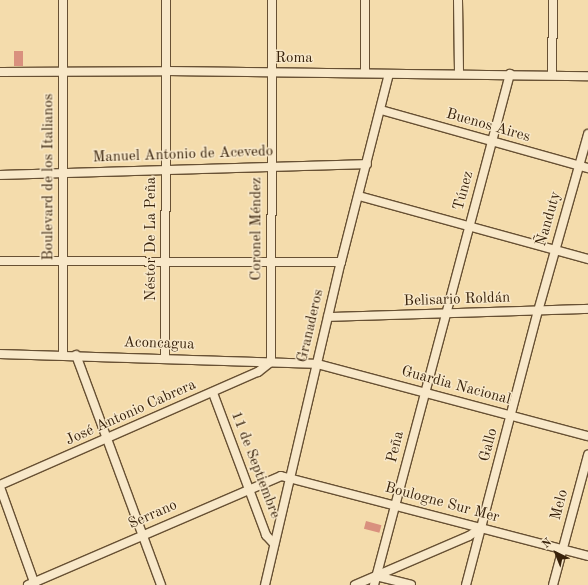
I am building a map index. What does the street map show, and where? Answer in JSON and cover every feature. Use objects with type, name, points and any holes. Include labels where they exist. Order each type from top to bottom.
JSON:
[{"type":"street","name":"Boulevard de los Italianos","points":[[63,0],[63,355]]},
{"type":"street","name":"Néstor De La Peña","points":[[165,358],[166,0]]},
{"type":"street","name":"Coronel Méndez","points":[[271,362],[272,0]]},
{"type":"street","points":[[365,0],[365,73]]},
{"type":"street","points":[[458,0],[459,74]]},
{"type":"street","points":[[552,75],[553,0]]},
{"type":"street","name":"Roma","points":[[0,72],[63,73],[167,71],[588,76]]},
{"type":"street","name":"Granaderos","points":[[265,585],[316,364],[389,74]]},
{"type":"street","name":"Túnez","points":[[445,315],[510,74]]},
{"type":"street","name":"Buenos Aires","points":[[381,110],[588,168]]},
{"type":"street","name":"Ñanduty","points":[[538,311],[588,134]]},
{"type":"street","name":"Manuel Antonio de Acevedo","points":[[0,175],[367,164]]},
{"type":"street","points":[[359,196],[588,259]]},
{"type":"street","points":[[0,261],[272,260],[341,262]]},
{"type":"street","name":"Belisario Roldán","points":[[328,317],[445,315],[588,309]]},
{"type":"street","name":"Gallo","points":[[466,585],[538,311]]},
{"type":"street","name":"Peña","points":[[374,585],[445,315]]},
{"type":"street","points":[[76,355],[161,585]]},
{"type":"street","name":"Aconcagua","points":[[1,356],[76,355],[316,364]]},
{"type":"street","name":"José Antonio Cabrera","points":[[0,486],[213,393],[258,372],[271,362]]},
{"type":"street","name":"Guardia Nacional","points":[[316,364],[588,436]]},
{"type":"street","name":"11 de Septiembre","points":[[213,393],[266,535],[274,544]]},
{"type":"street","name":"Melo","points":[[553,585],[588,455]]},
{"type":"street","name":"Serrano","points":[[33,584],[277,476],[290,478]]},
{"type":"street","name":"Boulogne Sur Mer","points":[[290,478],[588,556]]},
{"type":"street","points":[[0,486],[33,584]]},
{"type":"street","points":[[355,585],[469,536],[481,528]]},
{"type":"street","points":[[376,576],[411,585]]},
{"type":"building","points":[[14,51],[23,51],[23,66],[14,66]]},
{"type":"building","points":[[366,521],[381,525],[379,533],[364,529]]}]
